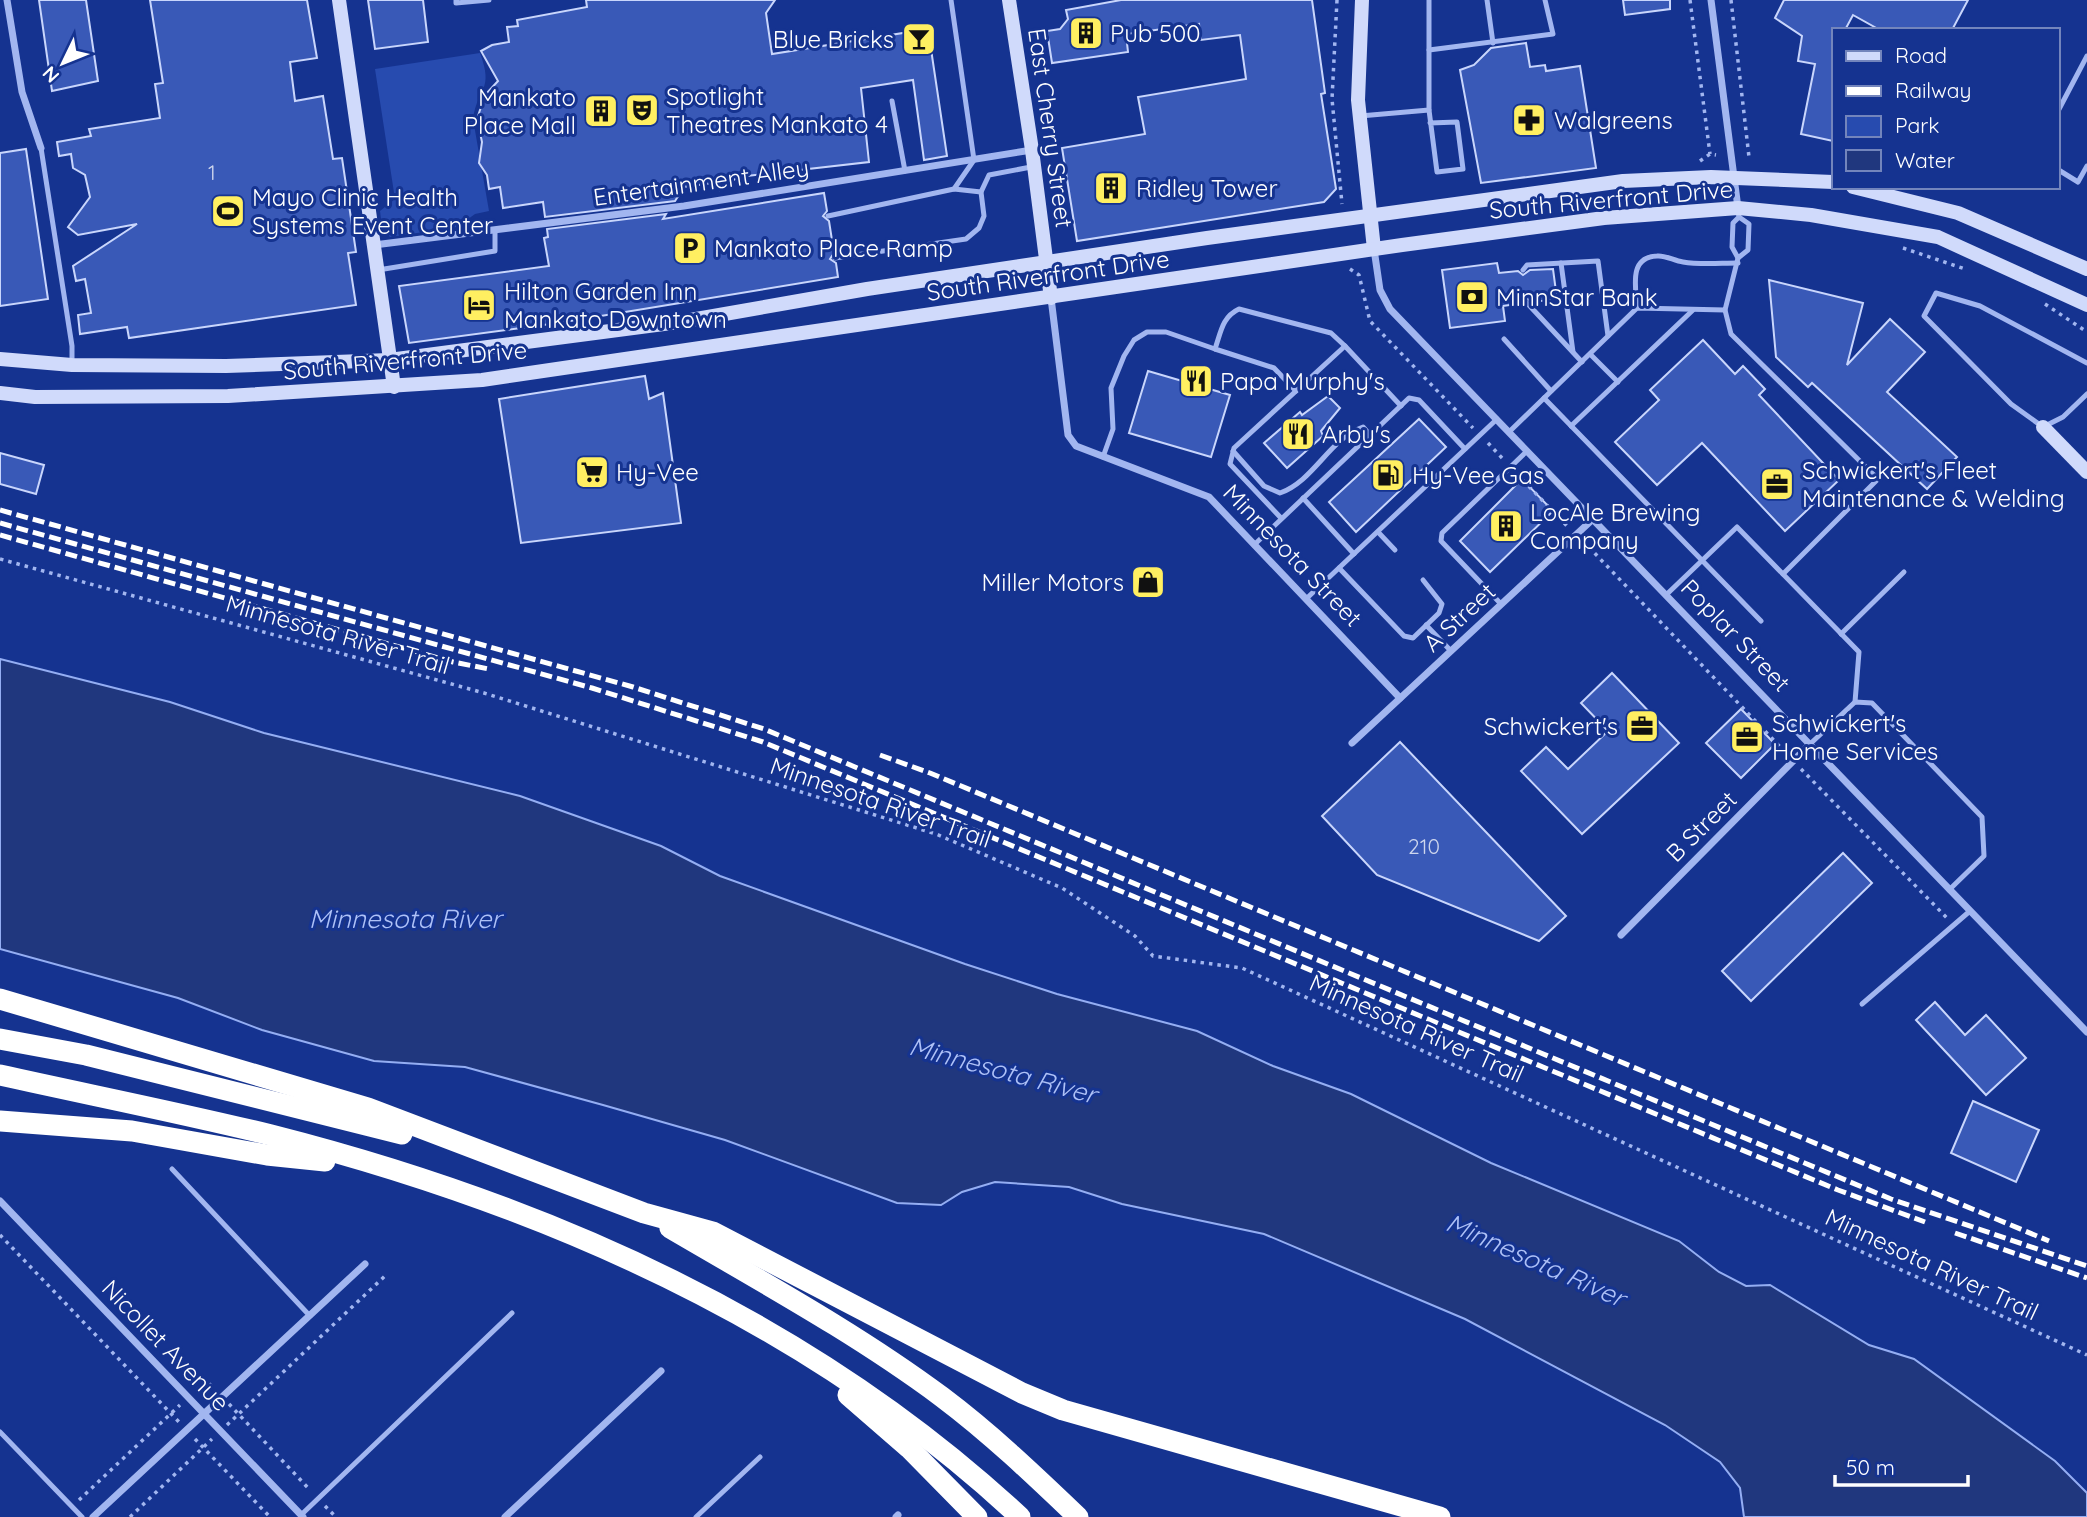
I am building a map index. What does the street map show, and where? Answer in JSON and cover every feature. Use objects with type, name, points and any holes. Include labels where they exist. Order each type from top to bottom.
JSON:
[{"type":"highway","points":[[0,999],[368,1108],[495,1159],[643,1213],[713,1232],[1022,1393],[1063,1410],[1440,1517]]},
{"type":"highway","points":[[0,1039],[86,1055],[495,1159]]},
{"type":"highway","points":[[0,1075],[271,1135],[383,1167],[523,1214],[608,1248],[751,1322],[854,1382],[981,1481],[1020,1517]]},
{"type":"highway","points":[[0,1121],[132,1131],[267,1155],[383,1167]]},
{"type":"highway","points":[[643,1213],[844,1329],[942,1398],[1024,1466],[1078,1517]]},
{"type":"highway","points":[[751,1322],[867,1410],[977,1517]]},
{"type":"main road","points":[[339,0],[378,270],[388,360],[394,387]]},
{"type":"main road","name":"East Cherry Street","points":[[1009,0],[1047,263]]},
{"type":"main road","name":"Poplar Street","points":[[1362,0],[1360,116],[1374,249]]},
{"type":"main road","name":"South Riverfront Drive","points":[[0,359],[72,365],[226,366],[388,360],[679,322],[867,289],[1370,215],[1623,181],[1733,177],[1832,182]]},
{"type":"main road","points":[[1861,189],[1958,214],[2087,269]]},
{"type":"main road","name":"South Riverfront Drive","points":[[0,393],[35,397],[228,396],[482,380],[1374,249],[1604,218],[1739,212],[1811,215],[1937,237],[2087,305]]},
{"type":"main road","name":"Minnesota Street","points":[[1047,263],[1051,298]]},
{"type":"main road","points":[[2043,426],[2087,472]]},
{"type":"street","points":[[7,0],[22,92],[41,148]]},
{"type":"street","points":[[1711,0],[1739,212]]},
{"type":"street","name":"Entertainment Alley","points":[[374,245],[684,205],[1032,150]]},
{"type":"street","name":"Poplar Street","points":[[1374,249],[1380,290],[1390,309],[2087,1032]]},
{"type":"street","name":"Minnesota Street","points":[[1051,298],[1068,435],[1076,446],[1209,497],[1400,698]]},
{"type":"street","name":"A Street","points":[[1352,743],[1593,519]]},
{"type":"street","name":"B Street","points":[[1621,935],[1809,745]]},
{"type":"street","name":"Nicollet Avenue","points":[[0,1201],[302,1516]]},
{"type":"street","points":[[93,1517],[365,1264]]},
{"type":"street","points":[[505,1517],[661,1371]]},
{"type":"lane","points":[[456,0],[456,3],[489,0]]},
{"type":"lane","points":[[951,0],[974,160],[954,188]]},
{"type":"lane","points":[[1429,0],[1429,110],[1430,122],[1437,172],[1463,169],[1457,122],[1430,122]]},
{"type":"lane","points":[[1487,0],[1493,43]]},
{"type":"lane","points":[[1429,50],[1553,34],[1545,0]]},
{"type":"lane","points":[[2059,109],[2087,56]]},
{"type":"lane","points":[[892,101],[905,170]]},
{"type":"lane","points":[[1360,116],[1429,110]]},
{"type":"lane","points":[[41,148],[72,346],[72,365]]},
{"type":"lane","points":[[835,258],[966,239],[979,228],[984,216],[981,192],[989,175],[1034,166]]},
{"type":"lane","points":[[2059,170],[2078,182],[2087,166]]},
{"type":"lane","points":[[828,216],[954,188],[981,192]]},
{"type":"lane","points":[[1738,260],[1732,247],[1733,223],[1739,212],[1749,224],[1748,250],[1738,260],[1725,310],[1731,334],[1878,479],[1783,574]]},
{"type":"lane","points":[[378,270],[495,251],[495,230]]},
{"type":"lane","points":[[1637,308],[1637,265],[1644,258],[1658,255],[1684,263],[1738,260]]},
{"type":"lane","points":[[1523,270],[1527,265],[1598,261],[1608,336]]},
{"type":"lane","points":[[1561,263],[1573,352]]},
{"type":"lane","points":[[2087,363],[1980,306],[1936,293],[1924,316],[2011,404],[2043,426],[2063,417],[2087,394]]},
{"type":"lane","points":[[1527,303],[1582,362]]},
{"type":"lane","points":[[1509,432],[1637,308],[1725,310]]},
{"type":"lane","points":[[1215,349],[1225,319],[1239,309],[1331,333],[1401,406]]},
{"type":"lane","points":[[1572,426],[1694,310]]},
{"type":"lane","points":[[1103,457],[1113,429],[1111,388],[1124,356],[1134,340],[1147,332],[1166,332],[1274,368],[1296,391]]},
{"type":"lane","points":[[1504,339],[1551,391]]},
{"type":"lane","points":[[1281,518],[1230,464],[1233,451],[1345,346]]},
{"type":"lane","points":[[1590,354],[1618,382]]},
{"type":"lane","points":[[1254,545],[1409,398],[1419,400],[1465,449]]},
{"type":"lane","points":[[1544,398],[1761,621]]},
{"type":"lane","points":[[1306,599],[1497,419]]},
{"type":"lane","points":[[1233,451],[1264,486],[1279,493],[1296,484],[1350,431],[1363,427],[1370,435]]},
{"type":"lane","points":[[1501,604],[1441,541],[1443,533],[1527,451]]},
{"type":"lane","points":[[1303,498],[1354,554]]},
{"type":"lane","points":[[1666,595],[1737,527],[1859,652],[1855,702],[1809,745]]},
{"type":"lane","points":[[1378,532],[1395,550]]},
{"type":"lane","points":[[1339,568],[1404,636],[1413,638],[1439,613],[1442,604],[1423,580]]},
{"type":"lane","points":[[1841,634],[1904,572]]},
{"type":"lane","points":[[1426,625],[1451,650]]},
{"type":"lane","points":[[1855,702],[1872,703],[1982,817],[1984,856],[1949,890]]},
{"type":"lane","points":[[1862,1004],[1970,911]]},
{"type":"lane","points":[[172,1170],[310,1316]]},
{"type":"lane","points":[[302,1516],[512,1313]]},
{"type":"lane","points":[[0,1432],[82,1517]]},
{"type":"lane","points":[[696,1517],[760,1457]]},
{"type":"path","points":[[1690,0],[1710,144],[1711,177]]},
{"type":"path","points":[[1731,0],[1749,157]]},
{"type":"path","name":"Minnesota River Trail","points":[[0,559],[484,693],[936,834],[1062,888],[1135,936],[1153,956],[1242,968],[2087,1355]]},
{"type":"path","points":[[0,1235],[270,1517]]},
{"type":"path","points":[[130,1517],[205,1449],[386,1275]]},
{"type":"path","points":[[71,1507],[206,1381],[336,1517]]},
{"type":"green space","points":[[480,53],[486,75],[473,119],[489,211],[475,214],[457,227],[390,237],[382,227],[380,211],[395,199],[375,69]]},
{"type":"water","name":"Minnesota River","points":[[0,659],[170,702],[264,733],[520,796],[661,846],[720,876],[965,964],[1057,994],[1197,1031],[1273,1066],[1351,1094],[1491,1163],[1679,1241],[1719,1272],[1746,1286],[1770,1285],[1869,1345],[1914,1359],[2055,1461],[2087,1493],[2087,1517],[1744,1517],[1740,1488],[1720,1462],[1665,1425],[1465,1319],[1264,1234],[1122,1204],[1069,1187],[995,1182],[962,1192],[941,1205],[897,1203],[725,1140],[603,1105],[465,1067],[374,1061],[262,1030],[178,998],[0,949]]},
{"type":"building","points":[[39,0],[86,0],[98,81],[52,91]]},
{"type":"building","name":"Mayo Clinic Health Systems Event Center","points":[[150,0],[307,0],[317,58],[290,62],[295,101],[323,96],[333,159],[342,158],[356,252],[348,253],[356,305],[129,338],[127,327],[80,334],[78,315],[91,313],[85,279],[76,281],[73,266],[137,224],[78,235],[68,227],[90,197],[85,175],[73,168],[71,154],[59,156],[57,142],[91,136],[89,129],[160,118],[155,84],[163,83]]},
{"type":"building","points":[[368,0],[423,0],[428,42],[375,49]]},
{"type":"building","name":"Mankato Place Mall","points":[[586,0],[775,0],[766,13],[772,54],[928,29],[947,156],[924,160],[913,80],[861,88],[869,162],[738,177],[720,190],[714,183],[684,187],[675,201],[545,217],[543,202],[503,208],[500,187],[489,189],[487,175],[479,163],[482,142],[477,119],[485,95],[498,81],[481,51],[492,45],[509,42],[507,27],[518,26],[517,20],[587,7]]},
{"type":"building","points":[[1121,0],[1312,0],[1325,93],[1321,94],[1336,189],[1324,202],[1077,241],[1062,148],[1145,134],[1138,97],[1246,79],[1240,35],[1201,40],[1199,24],[1126,34],[1128,52],[1052,63],[1047,31],[1060,29],[1068,19],[1066,10]]},
{"type":"building","points":[[1623,0],[1670,0],[1670,9],[1625,15]]},
{"type":"building","points":[[1784,0],[1968,0],[1953,28],[1876,28],[1853,15],[1846,28],[1832,28],[1832,141],[1801,134],[1815,64],[1798,61],[1802,36],[1775,18]]},
{"type":"building","name":"Walgreens","points":[[1526,43],[1530,67],[1545,65],[1546,71],[1580,66],[1596,168],[1481,183],[1460,70],[1474,65],[1491,48]]},
{"type":"building","points":[[26,149],[48,299],[0,306],[0,153]]},
{"type":"building","name":"Mankato Place Ramp","points":[[824,193],[827,211],[823,216],[829,221],[834,253],[830,259],[836,263],[838,277],[558,323],[409,343],[399,286],[549,266],[544,238],[548,237],[547,229],[666,214],[663,219]]},
{"type":"building","points":[[1497,263],[1499,273],[1518,271],[1523,275],[1530,270],[1553,269],[1557,299],[1533,302],[1525,298],[1522,303],[1503,306],[1505,321],[1450,328],[1442,270]]},
{"type":"building","points":[[1769,280],[1863,303],[1847,365],[1890,319],[1925,352],[1887,392],[1957,457],[1927,489],[1812,383],[1808,387],[1776,357]]},
{"type":"building","points":[[1703,340],[1735,374],[1743,366],[1765,389],[1759,395],[1839,480],[1785,531],[1702,443],[1657,485],[1615,442],[1659,400],[1650,390]]},
{"type":"building","points":[[1148,371],[1230,395],[1211,457],[1129,433]]},
{"type":"building","name":"Hy-Vee","points":[[645,376],[649,399],[663,393],[681,523],[521,543],[499,399]]},
{"type":"building","name":"Arby's","points":[[1328,396],[1340,408],[1321,431],[1323,436],[1287,468],[1264,443],[1300,412],[1302,415]]},
{"type":"building","name":"Hy-Vee Gas","points":[[1419,419],[1446,447],[1356,532],[1329,502]]},
{"type":"building","points":[[0,453],[44,465],[36,494],[0,484]]},
{"type":"building","name":"LocAle Brewing Company","points":[[1522,479],[1553,511],[1490,572],[1460,541]]},
{"type":"building","points":[[1612,673],[1679,743],[1582,834],[1521,771],[1546,747],[1568,769],[1608,731],[1581,703]]},
{"type":"building","points":[[1741,709],[1775,744],[1741,778],[1706,743]]},
{"type":"building","points":[[1400,742],[1566,916],[1539,941],[1377,875],[1322,816]]},
{"type":"building","points":[[1843,853],[1872,883],[1751,1001],[1722,971]]},
{"type":"building","points":[[1935,1002],[1965,1035],[1986,1015],[2026,1058],[1986,1095],[1916,1020]]},
{"type":"building","points":[[1973,1101],[2039,1130],[2016,1182],[1951,1153]]},
{"type":"railway","points":[[0,510],[633,687],[764,729],[1891,1199],[2087,1266]]},
{"type":"railway","points":[[0,523],[592,688],[763,742],[1838,1190],[1925,1222]]},
{"type":"railway","points":[[0,535],[453,662],[489,669]]},
{"type":"railway","points":[[880,755],[930,773],[2049,1241]]},
{"type":"railway","points":[[1955,1233],[2087,1278]]},
{"type":"place","name":"Pub 500","points":[[1086,33]]},
{"type":"place","name":"Blue Bricks","points":[[919,39]]},
{"type":"place","name":"Spotlight Theatres Mankato 4","points":[[642,110]]},
{"type":"place","name":"Mankato Place Mall","points":[[601,111]]},
{"type":"place","name":"Walgreens","points":[[1529,120]]},
{"type":"place","name":"Ridley Tower","points":[[1111,188]]},
{"type":"place","name":"Mayo Clinic Health Systems Event Center","points":[[228,211]]},
{"type":"place","name":"Mankato Place Ramp","points":[[690,248]]},
{"type":"place","name":"MinnStar Bank","points":[[1472,297]]},
{"type":"place","name":"Hilton Garden Inn Mankato Downtown","points":[[479,305]]},
{"type":"place","name":"Papa Murphy's","points":[[1196,381]]},
{"type":"place","name":"Arby's","points":[[1298,434]]},
{"type":"place","name":"Hy-Vee","points":[[592,472]]},
{"type":"place","name":"Hy-Vee Gas","points":[[1388,475]]},
{"type":"place","name":"Schwickert's Fleet Maintenance & Welding","points":[[1777,484]]},
{"type":"place","name":"LocAle Brewing Company","points":[[1506,526]]},
{"type":"place","name":"Miller Motors","points":[[1148,582]]},
{"type":"place","name":"Schwickert's","points":[[1642,726]]},
{"type":"place","name":"Schwickert's Home Services","points":[[1747,737]]}]
